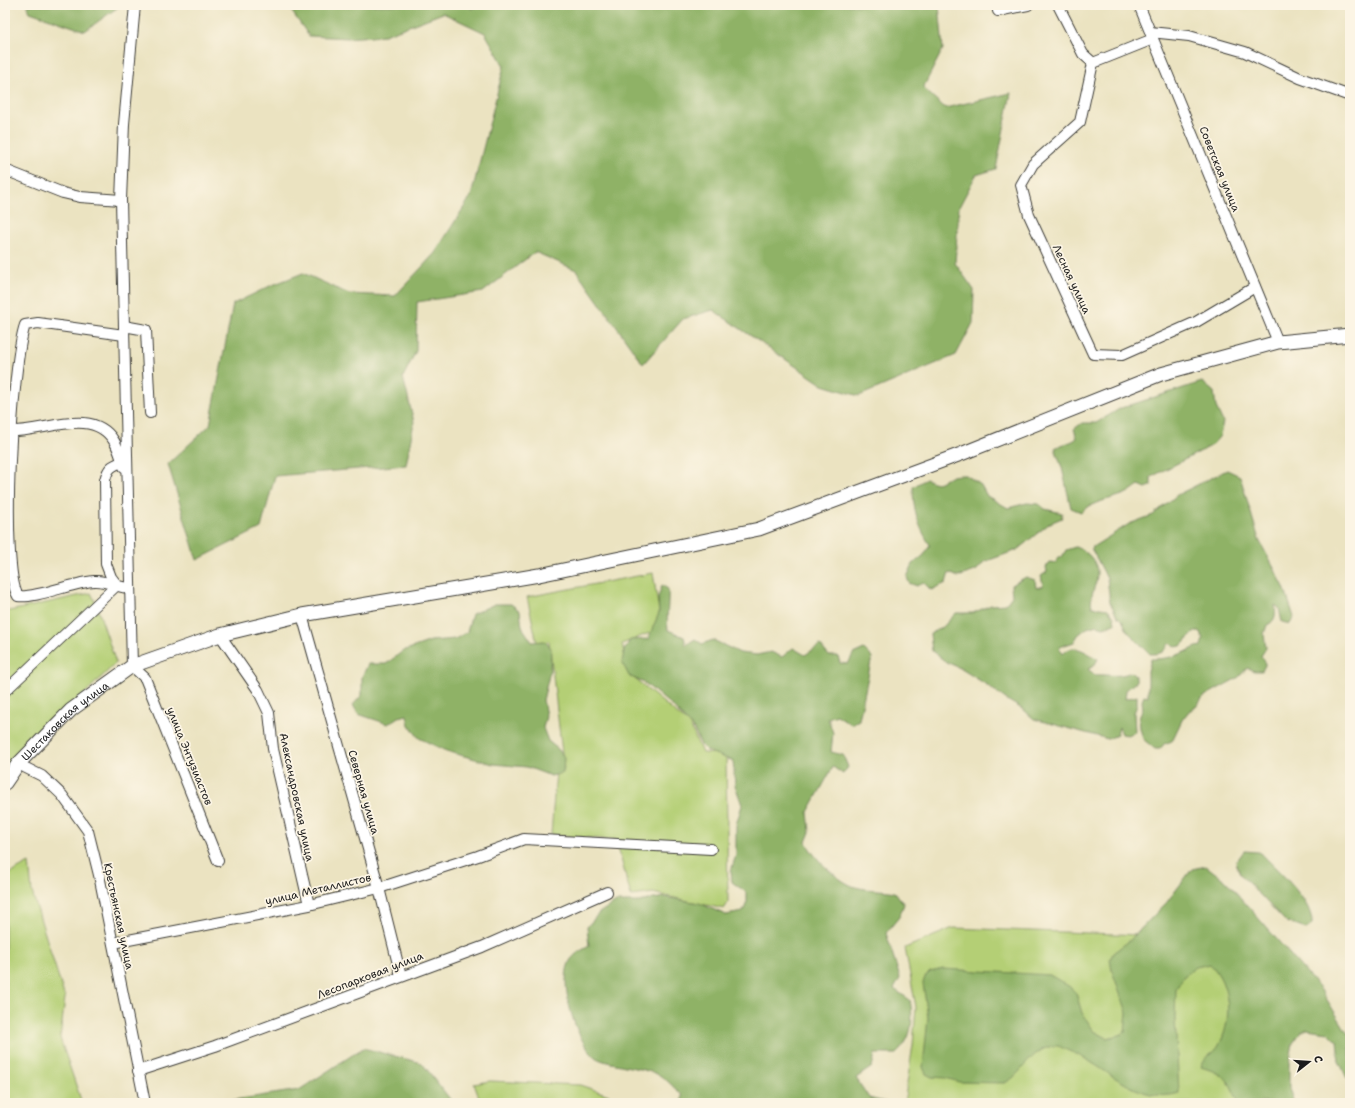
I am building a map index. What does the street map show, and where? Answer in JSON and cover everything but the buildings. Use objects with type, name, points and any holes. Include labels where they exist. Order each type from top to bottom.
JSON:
[{"type":"main road","name":"Шестаковская улица","points":[[5,783],[18,764],[71,710],[132,666],[220,635],[302,615],[539,575],[759,530],[961,454],[1161,374],[1278,342],[1350,335]]},
{"type":"street","points":[[132,666],[121,200],[124,124],[135,5]]},
{"type":"street","points":[[998,11],[1028,5]]},
{"type":"street","points":[[1058,5],[1083,54],[1093,63],[1152,35],[1189,36],[1245,52],[1300,78],[1350,96]]},
{"type":"street","name":"Советская улица","points":[[1139,5],[1278,342]]},
{"type":"street","name":"Лесная улица","points":[[1093,63],[1080,122],[1033,164],[1021,185],[1029,215],[1093,354],[1122,355],[1196,322],[1255,287]]},
{"type":"street","points":[[5,170],[63,193],[80,198],[121,200]]},
{"type":"street","points":[[130,588],[106,581],[94,581],[32,595],[18,596],[15,592],[8,557],[6,495],[8,432],[25,325],[38,323],[124,330],[146,330],[150,413]]},
{"type":"street","points":[[8,432],[31,431],[72,423],[94,424],[102,428],[115,442],[127,476]]},
{"type":"street","points":[[117,585],[111,577],[106,564],[105,480],[107,470],[122,462]]},
{"type":"street","points":[[7,685],[117,585]]},
{"type":"street","name":"Северная улица","points":[[302,615],[379,888],[401,976]]},
{"type":"street","name":"Александровская улица","points":[[220,635],[248,678],[258,690],[269,713],[273,749],[309,905]]},
{"type":"street","name":"улица Энтузиастов","points":[[132,666],[145,678],[218,861]]},
{"type":"street","name":"Крестьянская улица","points":[[18,764],[42,776],[62,795],[88,831],[99,875],[145,1103]]},
{"type":"street","name":"улица Металлистов","points":[[113,943],[309,905],[379,888],[478,856],[524,838],[711,849]]},
{"type":"street","name":"Лесопарковая улица","points":[[138,1071],[215,1046],[482,947],[607,892]]},
{"type":"green space","points":[[27,5],[121,5],[85,31],[30,12]]},
{"type":"green space","points":[[289,5],[471,5],[471,9],[478,5],[939,5],[943,49],[923,88],[945,108],[1011,93],[996,169],[976,175],[959,207],[955,263],[974,290],[973,323],[956,355],[859,396],[823,385],[713,310],[683,319],[643,364],[576,270],[535,252],[483,292],[417,302],[416,351],[403,377],[414,422],[406,465],[275,476],[261,528],[197,560],[168,464],[210,425],[233,304],[270,286],[303,273],[349,294],[395,296],[435,253],[471,196],[504,66],[485,33],[443,13],[385,35],[348,38],[309,36],[290,9]]},
{"type":"green space","points":[[1202,382],[1214,392],[1216,407],[1223,422],[1220,436],[1211,446],[1151,477],[1151,486],[1146,488],[1139,485],[1127,493],[1091,505],[1081,512],[1071,508],[1062,468],[1055,448],[1077,438],[1074,429],[1082,423],[1096,423],[1121,408]]},
{"type":"green space","points":[[1227,470],[1240,476],[1259,540],[1284,587],[1294,617],[1290,624],[1282,622],[1279,608],[1275,605],[1275,617],[1267,625],[1264,634],[1266,648],[1261,656],[1266,663],[1262,671],[1254,671],[1247,668],[1239,677],[1203,697],[1197,706],[1189,711],[1182,720],[1172,741],[1164,744],[1160,749],[1155,749],[1143,739],[1139,718],[1143,709],[1142,701],[1144,696],[1148,697],[1148,671],[1151,659],[1170,657],[1183,653],[1195,647],[1201,646],[1203,639],[1200,632],[1194,632],[1181,646],[1176,647],[1169,643],[1166,649],[1162,652],[1150,654],[1128,632],[1123,622],[1117,616],[1110,602],[1107,578],[1091,548],[1129,524],[1153,515],[1177,495]]},
{"type":"green space","points":[[966,475],[981,485],[987,496],[1008,508],[1027,503],[1039,504],[1045,509],[1062,513],[1062,518],[1050,523],[1017,550],[984,562],[977,570],[958,577],[949,573],[946,583],[931,590],[923,582],[917,586],[909,583],[907,577],[913,564],[924,555],[930,545],[917,518],[913,487],[926,479],[937,483],[953,476]]},
{"type":"green space","points":[[1075,547],[1087,553],[1096,565],[1097,578],[1091,602],[1092,607],[1108,609],[1114,617],[1115,624],[1103,627],[1097,625],[1087,628],[1078,635],[1074,642],[1059,647],[1063,654],[1067,650],[1076,649],[1098,659],[1094,666],[1088,669],[1095,675],[1118,675],[1131,672],[1135,676],[1137,681],[1126,690],[1125,699],[1137,696],[1137,705],[1134,713],[1135,732],[1128,735],[1122,734],[1119,727],[1117,735],[1108,739],[1034,719],[1024,710],[1007,700],[987,685],[958,667],[946,662],[932,651],[930,634],[943,627],[956,613],[973,613],[991,605],[1006,604],[1012,596],[1011,585],[1026,577],[1035,580],[1036,588],[1043,586],[1041,576],[1047,572],[1046,567],[1050,562],[1056,563],[1057,559],[1062,557],[1066,550]]},
{"type":"green space","points":[[653,573],[660,618],[654,631],[622,644],[629,674],[690,725],[702,753],[726,754],[728,903],[724,909],[653,893],[631,896],[616,840],[551,835],[556,771],[564,770],[549,641],[537,643],[527,597]]},
{"type":"green space","points":[[662,585],[668,589],[668,630],[684,637],[686,645],[695,639],[702,644],[713,640],[740,653],[757,655],[771,652],[782,657],[793,648],[805,655],[820,645],[829,656],[838,656],[840,663],[848,664],[853,654],[864,649],[872,657],[859,720],[851,724],[837,715],[828,718],[833,733],[831,752],[843,755],[848,767],[843,774],[833,767],[808,812],[810,832],[806,842],[819,860],[844,882],[855,887],[895,892],[904,904],[899,917],[886,933],[900,978],[894,989],[910,1000],[912,1022],[909,1036],[896,1054],[875,1054],[872,1067],[856,1078],[869,1098],[889,1103],[682,1103],[682,1095],[659,1075],[645,1070],[607,1062],[595,1057],[588,1049],[576,1026],[568,999],[566,973],[572,958],[589,946],[587,927],[599,913],[616,902],[639,902],[664,897],[699,903],[726,915],[743,912],[747,902],[747,893],[732,882],[731,871],[736,855],[736,825],[742,805],[735,785],[733,761],[707,751],[701,745],[693,728],[672,706],[646,684],[629,676],[622,662],[624,651],[630,640],[648,639],[659,613],[658,597]]},
{"type":"green space","points":[[91,593],[96,603],[116,663],[15,761],[5,774],[5,612]]},
{"type":"green space","points":[[495,604],[511,604],[520,611],[522,627],[532,642],[545,641],[551,648],[550,671],[543,700],[546,716],[543,728],[548,741],[559,750],[564,757],[563,773],[551,776],[527,767],[493,764],[446,751],[419,738],[409,725],[407,715],[398,717],[388,724],[358,714],[353,705],[362,695],[362,677],[368,664],[386,664],[403,651],[431,641],[455,639],[467,632],[472,614]]},
{"type":"green space","points":[[1244,851],[1258,852],[1264,856],[1286,879],[1302,897],[1311,916],[1312,925],[1306,929],[1286,922],[1240,874],[1236,862]]},
{"type":"green space","points":[[29,863],[32,892],[65,998],[60,1038],[82,1103],[5,1103],[5,876]]},
{"type":"green space","points":[[1206,866],[1226,881],[1321,990],[1350,1037],[1350,1085],[1339,1061],[1337,1041],[1328,1032],[1307,1029],[1301,1032],[1293,1043],[1289,1065],[1289,1088],[1294,1103],[1239,1103],[1226,1079],[1217,1073],[1201,1067],[1206,1058],[1218,1047],[1223,1037],[1228,1015],[1226,992],[1217,972],[1210,964],[1196,967],[1184,976],[1176,989],[1175,1018],[1179,1093],[1164,1095],[1149,1094],[1135,1089],[1082,1057],[1062,1047],[1056,1046],[1045,1048],[1038,1052],[1016,1075],[1004,1083],[959,1082],[946,1078],[932,1077],[926,1074],[923,1067],[928,1018],[923,983],[925,977],[930,972],[943,969],[1050,975],[1070,987],[1076,993],[1082,1013],[1094,1031],[1107,1038],[1120,1035],[1125,1032],[1127,1012],[1112,971],[1110,959],[1113,953],[1129,941],[1167,902],[1192,869]]},
{"type":"green space","points":[[953,928],[1169,936],[1240,959],[1238,1103],[904,1103],[913,1045],[916,1007],[905,948]]},
{"type":"green space","points":[[363,1048],[422,1063],[453,1103],[226,1103],[227,1101],[299,1090]]},
{"type":"green space","points":[[490,1081],[580,1085],[632,1103],[481,1103],[474,1084]]}]
